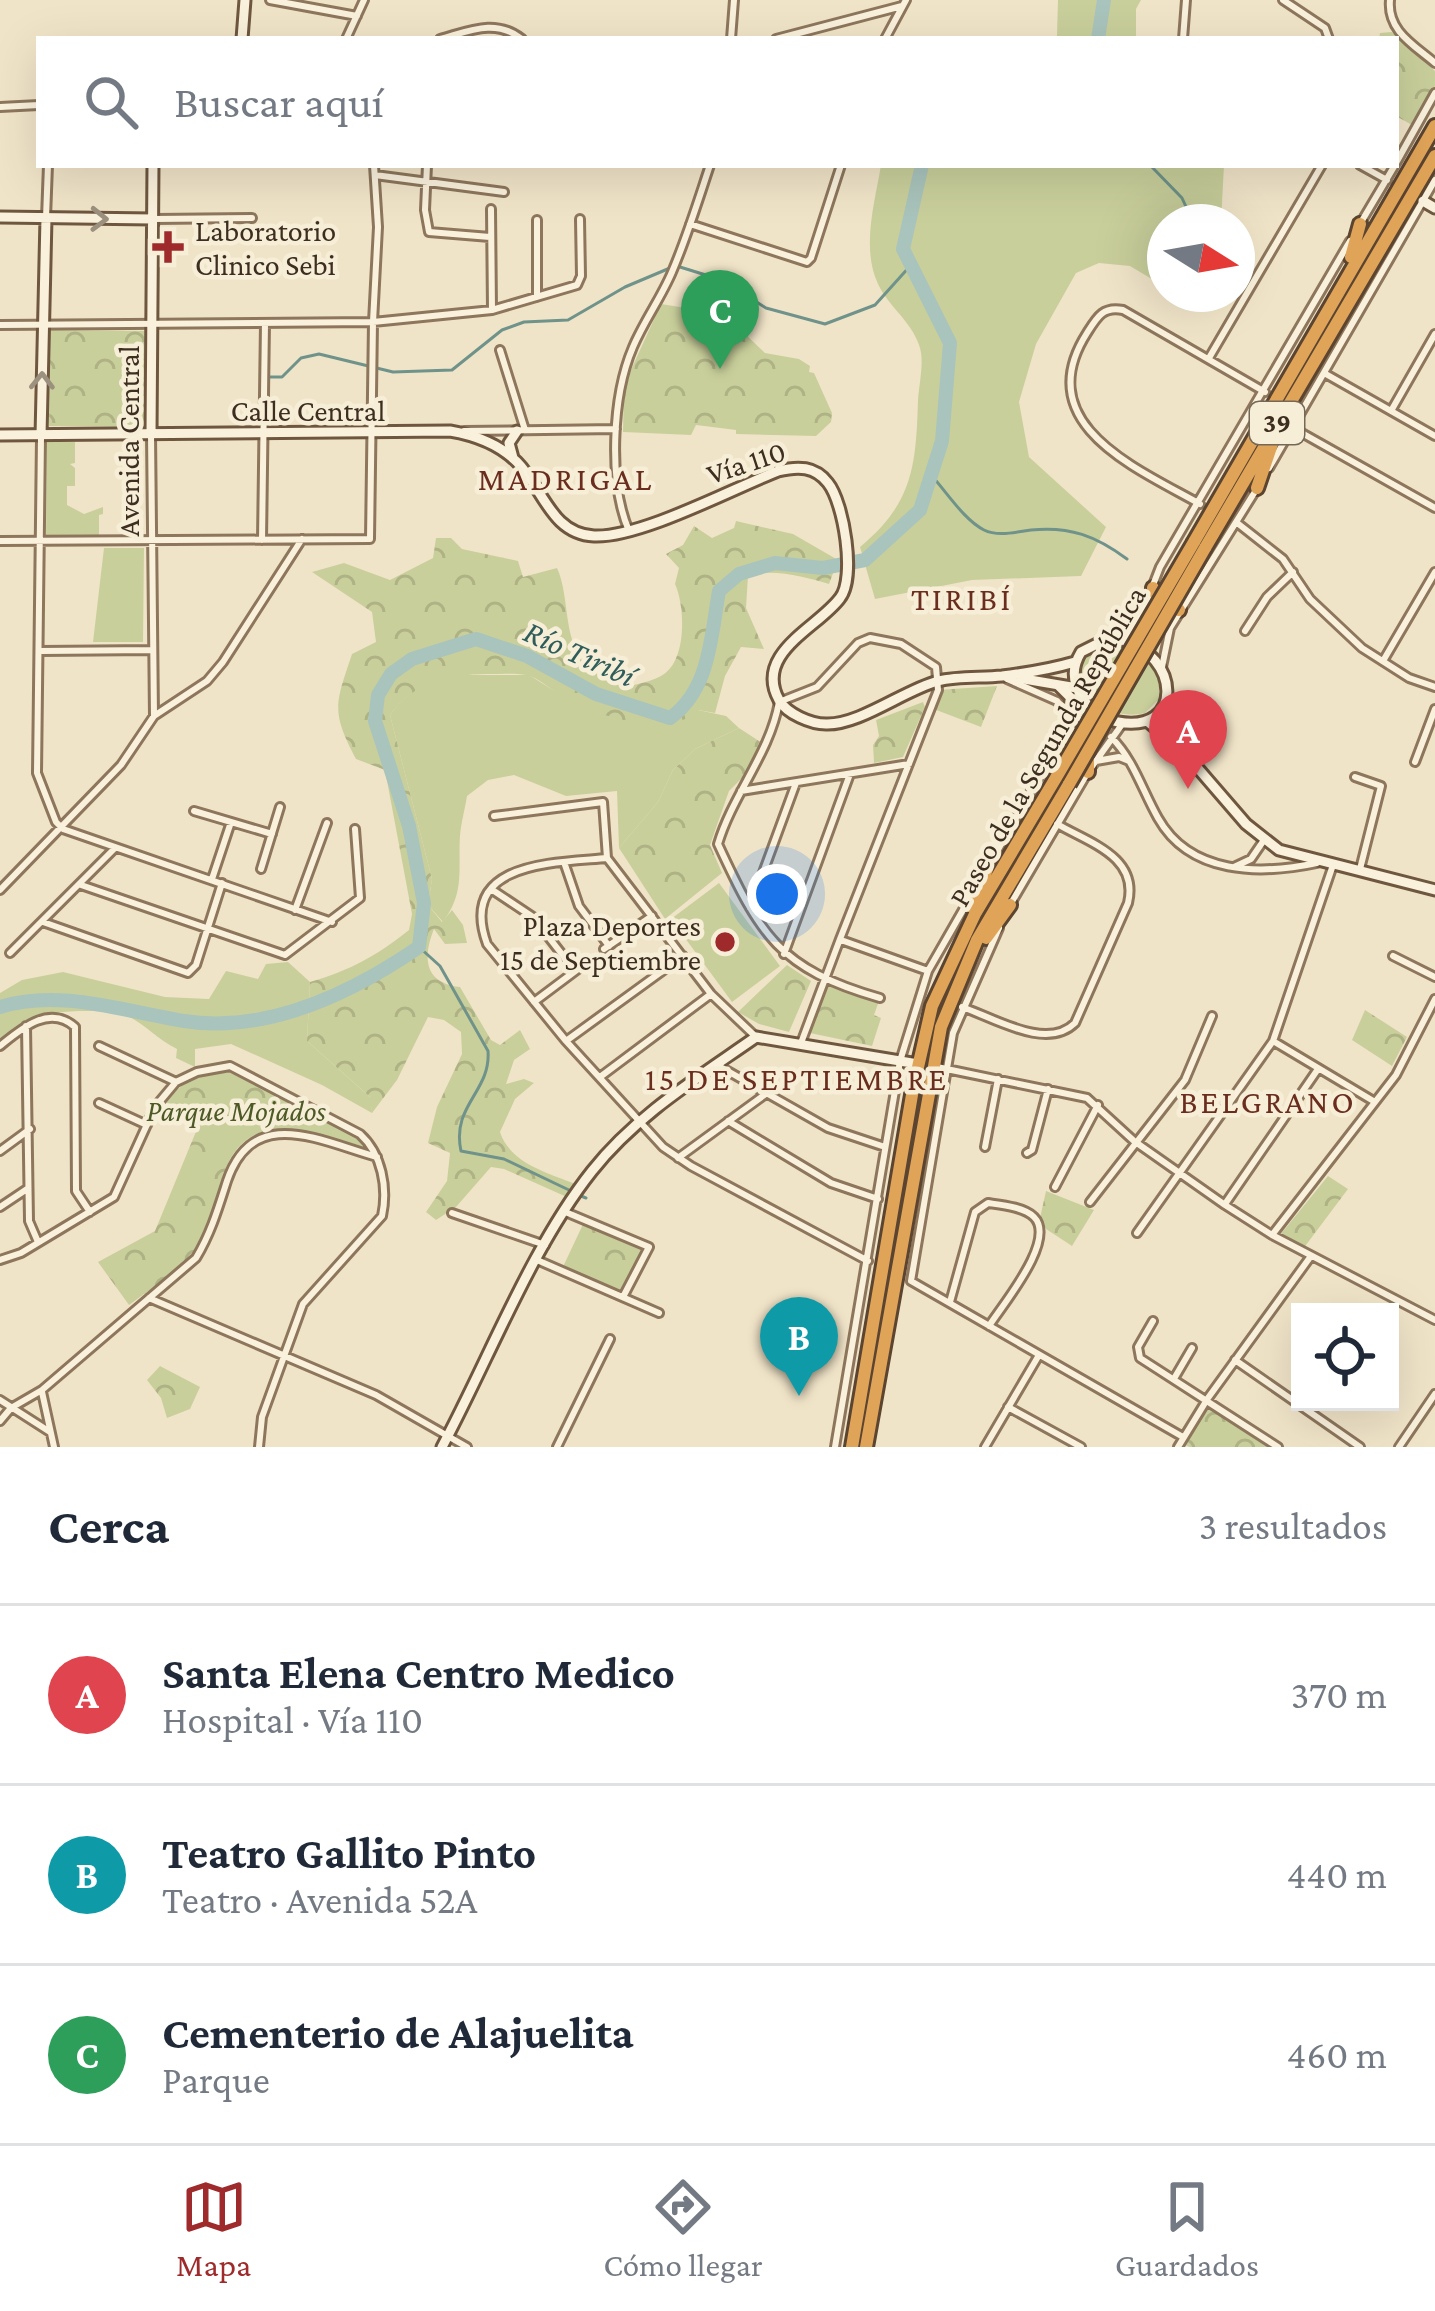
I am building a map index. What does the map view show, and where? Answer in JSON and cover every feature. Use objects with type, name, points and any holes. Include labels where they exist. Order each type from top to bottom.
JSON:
[{"type":"highway","name":"Paseo de la Segunda República","points":[[1200,545],[1291,369],[1435,126]]},
{"type":"highway","name":"Paseo de la Segunda República","points":[[866,1447],[932,1066],[932,1006],[952,957],[1282,417],[1435,156]]},
{"type":"highway","points":[[1346,276],[1360,224]]},
{"type":"highway","points":[[1265,392],[1291,369]]},
{"type":"highway","points":[[1257,488],[1282,417]]},
{"type":"highway","points":[[1153,588],[1161,605],[1179,610]]},
{"type":"highway","points":[[1054,753],[1066,746],[1080,747],[1092,766]]},
{"type":"highway","name":"Paseo de la Segunda República","points":[[852,1447],[932,1066],[958,978],[1063,780]]},
{"type":"highway","points":[[952,957],[988,868]]},
{"type":"highway","points":[[958,978],[1010,905]]},
{"type":"main road","points":[[242,36],[245,0]]},
{"type":"main road","name":"Avenida Central","points":[[151,434],[153,168]]},
{"type":"main road","points":[[1423,201],[1435,208]]},
{"type":"main road","points":[[0,217],[153,219]]},
{"type":"main road","points":[[41,436],[46,218]]},
{"type":"main road","points":[[513,458],[509,439],[521,430]]},
{"type":"main road","points":[[450,431],[479,439],[513,458]]},
{"type":"main road","name":"Calle Central","points":[[0,436],[450,431]]},
{"type":"main road","name":"Vía 110","points":[[513,458],[553,515],[570,530],[596,536],[629,531],[778,471],[804,467],[823,477],[835,494],[845,540],[845,586],[838,601],[787,646],[774,683],[779,702]]},
{"type":"main road","points":[[779,702],[811,722],[837,724],[938,681],[1075,662],[1089,645],[1122,640],[1142,647],[1162,667],[1168,685],[1162,709],[1147,721],[1124,723],[1099,715],[1080,694],[1047,681],[1000,676]]},
{"type":"main road","points":[[1075,662],[1080,694]]},
{"type":"main road","points":[[1047,681],[1070,697],[1072,721]]},
{"type":"main road","points":[[1162,709],[1183,751]]},
{"type":"main road","points":[[1147,721],[1183,751],[1264,840],[1280,850],[1433,890]]},
{"type":"main road","points":[[445,1442],[563,1211],[593,1169],[638,1122],[756,1037],[932,1066]]},
{"type":"street","points":[[270,0],[357,16]]},
{"type":"street","points":[[347,36],[364,0]]},
{"type":"street","points":[[731,36],[734,0]]},
{"type":"street","points":[[1183,36],[1186,0]]},
{"type":"street","points":[[1282,0],[1325,28],[1328,36]]},
{"type":"street","points":[[1390,0],[1390,20],[1398,32],[1435,63]]},
{"type":"street","points":[[787,36],[904,3]]},
{"type":"street","points":[[888,36],[904,3]]},
{"type":"street","points":[[452,36],[492,26],[517,36]]},
{"type":"street","points":[[1399,157],[1435,93]]},
{"type":"street","points":[[0,107],[36,105]]},
{"type":"street","points":[[46,218],[48,168]]},
{"type":"street","points":[[0,541],[370,539],[378,268],[374,168]]},
{"type":"street","points":[[427,168],[426,224],[431,234],[490,236]]},
{"type":"street","points":[[629,531],[621,512],[616,429],[620,388],[634,344],[671,275],[709,168]]},
{"type":"street","points":[[690,224],[807,262],[840,168]]},
{"type":"street","points":[[1209,358],[1320,168]]},
{"type":"street","points":[[1365,168],[1387,180]]},
{"type":"street","points":[[1122,640],[1141,616],[1160,567],[1393,168]]},
{"type":"street","points":[[375,175],[504,192]]},
{"type":"street","points":[[1162,667],[1165,641],[1179,610],[1293,428],[1435,180]]},
{"type":"street","points":[[491,209],[492,310]]},
{"type":"street","points":[[153,219],[252,218]]},
{"type":"street","points":[[0,325],[373,322],[492,310],[577,286],[580,218]]},
{"type":"street","points":[[536,220],[537,297]]},
{"type":"street","points":[[1200,504],[1092,437],[1072,395],[1081,342],[1107,309],[1132,314],[1265,392]]},
{"type":"street","points":[[262,540],[265,323]]},
{"type":"street","points":[[1391,411],[1435,334]]},
{"type":"street","points":[[500,350],[521,430]]},
{"type":"street","points":[[1324,374],[1435,436]]},
{"type":"street","points":[[1293,428],[1435,508]]},
{"type":"street","name":"Calle Central","points":[[450,431],[616,429]]},
{"type":"street","name":"Avenida Central","points":[[151,434],[154,716]]},
{"type":"street","points":[[41,436],[37,773],[56,822],[63,829],[332,922]]},
{"type":"street","points":[[1236,522],[1293,572],[1310,599],[1343,632],[1409,678],[1435,687]]},
{"type":"street","points":[[0,890],[122,765],[154,716],[207,681],[302,539]]},
{"type":"street","points":[[1245,631],[1268,597],[1293,572]]},
{"type":"street","points":[[1383,661],[1435,572]]},
{"type":"street","points":[[801,1043],[826,979],[840,939],[909,764],[938,681],[936,667],[919,654],[902,644],[871,638],[858,643],[817,687],[779,702],[761,754],[739,791],[718,844],[749,911],[784,954],[826,979],[880,998]]},
{"type":"street","points":[[40,651],[153,650]]},
{"type":"street","points":[[1000,676],[1057,701],[1072,721]]},
{"type":"street","points":[[835,1447],[900,1061],[928,971],[1072,721],[1080,694]]},
{"type":"street","points":[[1414,762],[1435,709]]},
{"type":"street","points":[[1124,723],[1092,766],[1010,905],[932,1066],[911,1281],[1184,1437]]},
{"type":"street","points":[[1111,737],[1132,763],[1168,833],[1197,856],[1230,868],[1273,870],[1317,862]]},
{"type":"street","points":[[1092,766],[1119,757],[1132,763]]},
{"type":"street","points":[[739,791],[909,764]]},
{"type":"street","points":[[784,954],[850,775]]},
{"type":"street","points":[[1355,778],[1381,786],[1360,869]]},
{"type":"street","points":[[749,911],[796,783]]},
{"type":"street","points":[[494,816],[603,802],[608,858],[710,994],[756,1037]]},
{"type":"street","points":[[261,869],[280,808]]},
{"type":"street","points":[[194,811],[272,834]]},
{"type":"street","points":[[212,879],[231,822]]},
{"type":"street","points":[[295,910],[327,823]]},
{"type":"street","points":[[962,1006],[1039,1034],[1058,1035],[1072,1027],[1085,1004],[1128,903],[1129,874],[1118,860],[1057,824]]},
{"type":"street","points":[[81,885],[281,955],[290,954],[361,895],[355,829]]},
{"type":"street","points":[[1230,868],[1251,859],[1264,840]]},
{"type":"street","points":[[10,953],[116,848]]},
{"type":"street","points":[[608,858],[522,866],[491,889],[482,910],[481,928],[487,944],[638,1122],[678,1158],[868,1261]]},
{"type":"street","points":[[563,862],[579,906],[607,948],[652,916]]},
{"type":"street","points":[[1137,1233],[1273,1041],[1333,865]]},
{"type":"street","points":[[43,922],[188,973],[196,965],[222,883]]},
{"type":"street","points":[[491,889],[533,917],[577,970],[534,1002]]},
{"type":"street","points":[[840,939],[928,971]]},
{"type":"street","points":[[566,1041],[683,956]]},
{"type":"street","points":[[1393,956],[1435,977]]},
{"type":"street","points":[[599,1077],[710,994]]},
{"type":"street","points":[[1272,1234],[1396,1075],[1435,999]]},
{"type":"street","points":[[1090,1202],[1185,1080],[1212,1016]]},
{"type":"street","points":[[0,1046],[26,1025],[55,1018],[72,1022],[76,1191],[90,1212]]},
{"type":"street","points":[[26,1025],[29,1221],[38,1242]]},
{"type":"street","points":[[1273,1041],[1376,1102]]},
{"type":"street","points":[[99,1046],[176,1082]]},
{"type":"street","points":[[717,1064],[828,1128],[886,1148]]},
{"type":"street","points":[[0,1260],[114,1197],[155,1107],[176,1082],[197,1072],[230,1066],[360,1134],[377,1157],[383,1184],[382,1216],[303,1304],[262,1417],[259,1447]]},
{"type":"street","points":[[932,1066],[1085,1097],[1134,1141],[1225,1205],[1435,1320]]},
{"type":"street","points":[[1225,1205],[1318,1069]]},
{"type":"street","points":[[985,1147],[998,1079]]},
{"type":"street","points":[[1028,1153],[1048,1089]]},
{"type":"street","points":[[678,1158],[767,1093]]},
{"type":"street","points":[[99,1103],[147,1125]]},
{"type":"street","points":[[1055,1187],[1098,1105]]},
{"type":"street","points":[[728,1121],[831,1183],[878,1199]]},
{"type":"street","points":[[0,1151],[30,1130]]},
{"type":"street","points":[[0,1421],[10,1408],[41,1390],[196,1258],[212,1231],[238,1158],[255,1139],[275,1132],[292,1133],[377,1157]]},
{"type":"street","points":[[0,1208],[28,1188]]},
{"type":"street","points":[[950,1304],[970,1222],[982,1205],[1028,1213],[1040,1227],[1036,1251],[989,1326]]},
{"type":"street","points":[[563,1211],[649,1247],[623,1297]]},
{"type":"street","points":[[452,1213],[545,1245]]},
{"type":"street","points":[[1178,1447],[1311,1256]]},
{"type":"street","points":[[537,1261],[659,1312]]},
{"type":"street","points":[[149,1298],[376,1395],[445,1442],[467,1447]]},
{"type":"street","points":[[1154,1321],[1137,1351],[1140,1358],[1278,1447]]},
{"type":"street","points":[[557,1447],[610,1339]]},
{"type":"street","points":[[1175,1377],[1192,1348]]},
{"type":"street","points":[[985,1447],[1039,1355]]},
{"type":"street","points":[[1235,1360],[1360,1447]]},
{"type":"street","points":[[41,1390],[54,1447]]},
{"type":"street","points":[[1399,1447],[1435,1394]]},
{"type":"street","points":[[0,1400],[50,1432]]},
{"type":"street","points":[[1008,1407],[1081,1447]]},
{"type":"street","points":[[1049,1447],[1057,1434]]},
{"type":"street","points":[[1340,1447],[1346,1437]]},
{"type":"green space","points":[[1058,0],[1141,0],[1136,9],[1136,36],[1057,36]]},
{"type":"green space","points":[[1399,38],[1435,71],[1435,86],[1412,125],[1399,118]]},
{"type":"green space","points":[[880,168],[1224,168],[1222,204],[1147,204],[1147,276],[1130,266],[1099,263],[1076,273],[1036,344],[1019,402],[1029,457],[1106,527],[1081,576],[972,580],[875,599],[860,547],[891,515],[908,482],[922,365],[915,336],[882,292],[870,255]]},
{"type":"green space","points":[[661,304],[724,314],[765,353],[799,359],[810,366],[832,413],[831,422],[816,436],[736,434],[736,430],[696,425],[691,435],[623,432],[624,385]]},
{"type":"green space","points":[[50,330],[147,331],[146,427],[49,426]]},
{"type":"green space","points":[[47,441],[75,442],[75,463],[70,464],[75,468],[75,486],[67,486],[67,505],[84,514],[103,507],[99,537],[46,537]]},
{"type":"green space","points":[[736,521],[793,534],[838,560],[829,584],[778,573],[748,576],[746,608],[764,649],[741,647],[725,676],[715,713],[698,710],[670,723],[634,722],[580,706],[531,677],[507,674],[433,682],[411,694],[390,715],[432,879],[428,905],[442,922],[452,910],[463,925],[467,943],[445,944],[434,929],[429,968],[439,980],[460,987],[491,1040],[500,1045],[520,1030],[530,1049],[514,1060],[506,1084],[524,1079],[534,1083],[515,1099],[500,1132],[522,1160],[580,1186],[569,1198],[491,1167],[456,1207],[436,1220],[426,1212],[447,1181],[450,1153],[428,1143],[437,1107],[462,1054],[461,1032],[444,1020],[428,1017],[397,1080],[372,1113],[370,1097],[307,1041],[310,982],[351,967],[385,947],[409,930],[412,914],[385,770],[356,759],[339,718],[339,697],[352,654],[376,642],[372,612],[312,572],[344,563],[390,580],[433,558],[436,538],[451,538],[462,549],[518,561],[523,577],[557,568],[571,635],[582,660],[595,673],[628,687],[664,674],[677,656],[682,631],[675,584],[679,568],[666,554],[683,545],[694,526],[712,538],[734,528]]},
{"type":"green space","points":[[104,548],[144,548],[143,642],[93,642]]},
{"type":"green space","points":[[1119,644],[1138,652],[1159,677],[1159,699],[1145,713],[1124,714],[1106,708],[1082,684],[1083,658],[1096,648]]},
{"type":"green space","points":[[446,675],[529,675],[569,700],[698,710],[726,716],[739,728],[695,749],[673,770],[658,802],[619,848],[617,791],[566,796],[514,775],[488,780],[467,796],[458,891],[443,922],[428,905],[432,879],[390,715],[415,690]]},
{"type":"green space","points":[[997,686],[981,727],[931,708],[938,690]]},
{"type":"green space","points":[[923,702],[903,757],[874,763],[873,745],[879,736],[876,720]]},
{"type":"green space","points":[[739,728],[762,743],[749,771],[729,791],[710,845],[722,873],[665,919],[619,848],[658,802],[673,770],[695,749]]},
{"type":"green space","name":"Plaza Deportes 15 de Septiembre","points":[[719,883],[780,966],[732,1002],[671,919]]},
{"type":"green space","points":[[288,962],[310,982],[307,1041],[371,1098],[372,1113],[231,1044],[195,1049],[195,1067],[176,1058],[177,1049],[119,1013],[40,1015],[0,1041],[0,993],[22,980],[63,972],[165,997],[209,999],[226,971],[258,979],[266,964]]},
{"type":"green space","points":[[787,965],[811,981],[789,1032],[738,1012]]},
{"type":"green space","points":[[829,982],[879,1001],[874,1015],[881,1018],[872,1046],[810,1033]]},
{"type":"green space","points":[[1365,1010],[1407,1037],[1392,1066],[1352,1040]]},
{"type":"green space","name":"Parque Mojados","points":[[234,1073],[360,1139],[370,1150],[287,1129],[250,1137],[235,1151],[224,1173],[209,1223],[194,1251],[129,1305],[98,1262],[155,1231],[202,1117],[165,1102],[195,1078]]},
{"type":"green space","points":[[1328,1176],[1348,1189],[1303,1249],[1280,1235]]},
{"type":"green space","points":[[1046,1191],[1094,1210],[1072,1246],[1046,1229],[1040,1218]]},
{"type":"green space","points":[[585,1220],[649,1247],[623,1297],[561,1271]]},
{"type":"green space","points":[[160,1366],[200,1387],[190,1409],[167,1418],[161,1398],[147,1380]]},
{"type":"green space","points":[[1207,1403],[1267,1447],[1189,1447],[1182,1443]]},
{"type":"waterway","name":"Río Tiribí","points":[[1098,36],[1104,0]]},
{"type":"waterway","name":"Río Tiribí","points":[[0,1007],[69,1001],[184,1021],[247,1021],[308,1006],[366,980],[419,947],[424,903],[409,826],[375,721],[378,695],[391,674],[412,659],[476,639],[527,656],[596,694],[670,718],[701,677],[719,591],[739,574],[775,563],[823,568],[865,560],[920,510],[942,441],[950,343],[903,249],[921,168]]},
{"type":"waterway","points":[[1153,168],[1185,204]]},
{"type":"waterway","points":[[680,267],[722,280],[766,308],[825,324],[875,305],[911,265]]},
{"type":"waterway","points":[[270,377],[282,377],[301,358],[319,354],[393,372],[452,370],[502,330],[524,322],[568,320],[670,268]]},
{"type":"waterway","points":[[931,475],[984,530],[1001,534],[1070,531],[1127,559]]},
{"type":"waterway","points":[[419,947],[440,966],[488,1051],[484,1077],[461,1122],[461,1151],[504,1159],[571,1191]]},
{"type":"waterway","points":[[581,1196],[586,1198]]},
{"type":"place","name":"Laboratorio Clinico Sebi","points":[[168,247]]},
{"type":"place","name":"Cementerio de Alajuelita","points":[[720,369]]},
{"type":"place","name":"Santa Elena Centro Medico","points":[[1188,789]]},
{"type":"place","name":"Plaza Deportes 15 de Septiembre","points":[[725,942]]},
{"type":"place","name":"Teatro Gallito Pinto","points":[[799,1396]]},
{"type":"district","name":"MADRIGAL","points":[[566,478]]},
{"type":"district","name":"TIRIBÍ","points":[[962,598]]},
{"type":"district","name":"15 DE SEPTIEMBRE","points":[[797,1078]]},
{"type":"district","name":"BELGRANO","points":[[1268,1101]]}]
